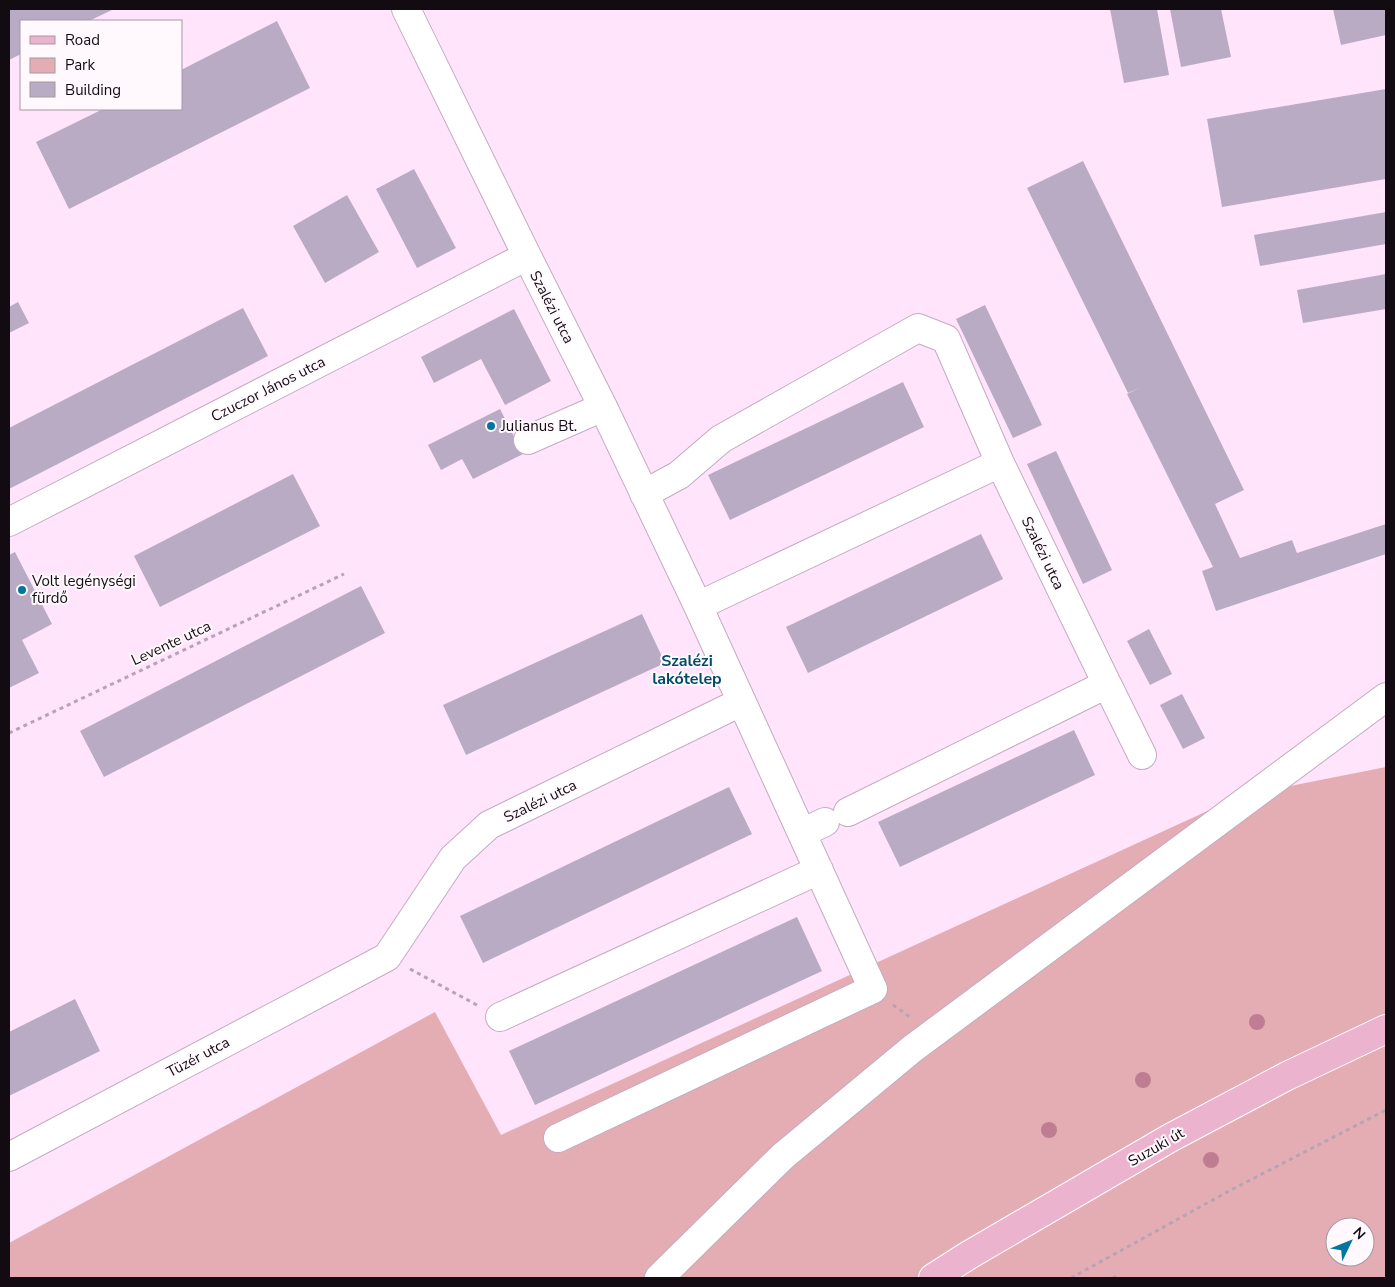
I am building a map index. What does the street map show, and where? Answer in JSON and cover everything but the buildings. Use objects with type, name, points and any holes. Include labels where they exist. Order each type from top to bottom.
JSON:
[{"type":"main road","name":"Suzuki út","points":[[933,1278],[1170,1138],[1287,1076],[1386,1029]]},
{"type":"street","name":"Szalézi utca","points":[[406,9],[603,407],[698,606],[741,702],[825,822],[818,870],[873,988]]},
{"type":"street","name":"Czuczor János utca","points":[[9,522],[527,256]]},
{"type":"street","name":"Szalézi utca","points":[[644,494],[679,475],[721,439],[918,328],[946,339],[1000,463],[1142,756]]},
{"type":"street","points":[[528,440],[603,407]]},
{"type":"street","points":[[698,606],[1000,463]]},
{"type":"street","points":[[825,822],[1107,684]]},
{"type":"street","points":[[659,1278],[783,1156],[912,1049],[1386,697]]},
{"type":"street","name":"Szalézi utca","points":[[387,957],[453,858],[490,825],[741,702]]},
{"type":"street","points":[[500,1017],[818,870]]},
{"type":"street","name":"Tüzér utca","points":[[9,1157],[387,957]]},
{"type":"street","points":[[558,1138],[873,988]]},
{"type":"path","name":"Levente utca","points":[[9,733],[344,574]]},
{"type":"path","points":[[387,957],[500,1017]]},
{"type":"path","points":[[873,988],[907,1016],[948,1022]]},
{"type":"path","points":[[1071,1278],[1229,1191],[1386,1110]]},
{"type":"green space","points":[[1386,767],[1386,1278],[9,1278],[9,1243],[435,1012],[501,1135],[1240,796]]},
{"type":"place","name":"Julianus Bt.","points":[[491,426]]},
{"type":"place","name":"Volt legénységi fürdő","points":[[22,590]]},
{"type":"district","name":"Szalézi lakótelep","points":[[687,669]]}]
